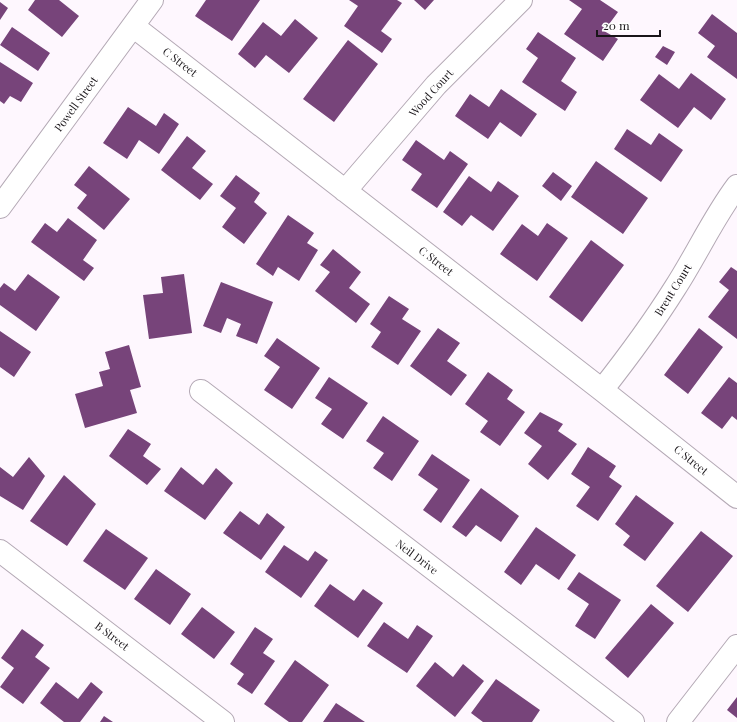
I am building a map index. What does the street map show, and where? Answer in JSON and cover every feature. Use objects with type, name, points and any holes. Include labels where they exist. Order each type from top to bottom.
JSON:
[{"type":"street","name":"Powell Street","points":[[0,207],[152,0]]},
{"type":"street","name":"Wood Court","points":[[345,191],[436,85],[521,0]]},
{"type":"street","name":"C Street","points":[[133,26],[602,390],[737,497]]},
{"type":"street","name":"Brent Court","points":[[602,390],[668,300],[706,233],[737,186]]},
{"type":"street","name":"Neil Drive","points":[[201,391],[633,722]]},
{"type":"street","name":"B Street","points":[[0,551],[223,722]]},
{"type":"street","points":[[678,722],[737,646]]},
{"type":"building","points":[[35,0],[59,0],[79,16],[62,37],[28,10]]},
{"type":"building","points":[[206,0],[260,0],[232,41],[195,16]]},
{"type":"building","points":[[349,0],[397,0],[402,3],[381,31],[392,39],[382,53],[344,26],[358,6]]},
{"type":"building","points":[[414,0],[434,0],[425,10]]},
{"type":"building","points":[[569,0],[600,0],[618,12],[604,31],[618,39],[603,61],[564,34],[582,9]]},
{"type":"building","points":[[0,2],[8,8],[0,20]]},
{"type":"building","points":[[712,14],[737,33],[737,79],[707,57],[715,46],[698,33]]},
{"type":"building","points":[[295,19],[318,38],[289,73],[266,55],[255,68],[238,54],[263,22],[281,36]]},
{"type":"building","points":[[12,27],[50,53],[38,71],[0,45]]},
{"type":"building","points":[[538,32],[576,58],[561,81],[577,92],[565,111],[522,82],[538,58],[526,49]]},
{"type":"building","points":[[348,40],[378,64],[334,122],[303,99]]},
{"type":"building","points":[[663,46],[675,52],[667,65],[655,57]]},
{"type":"building","points":[[0,62],[33,83],[21,102],[10,96],[4,104],[0,101]]},
{"type":"building","points":[[691,73],[726,99],[711,120],[694,107],[678,128],[640,100],[659,74],[679,89]]},
{"type":"building","points":[[501,89],[537,114],[521,137],[500,122],[488,139],[455,116],[470,94],[489,107]]},
{"type":"building","points":[[128,107],[156,126],[164,113],[179,124],[159,154],[139,140],[127,159],[103,143]]},
{"type":"building","points":[[627,129],[651,145],[659,133],[683,150],[661,182],[614,149]]},
{"type":"building","points":[[187,136],[206,151],[192,168],[213,184],[200,200],[161,170]]},
{"type":"building","points":[[416,140],[444,160],[450,151],[468,164],[437,208],[411,190],[422,174],[402,160]]},
{"type":"building","points":[[596,161],[648,198],[623,234],[571,197]]},
{"type":"building","points":[[89,166],[130,199],[104,230],[77,208],[87,195],[74,185]]},
{"type":"building","points":[[553,172],[572,186],[561,201],[542,186]]},
{"type":"building","points":[[236,175],[260,193],[254,202],[267,213],[244,244],[222,227],[236,208],[220,196]]},
{"type":"building","points":[[469,176],[491,192],[498,181],[519,196],[493,231],[471,215],[462,226],[443,212]]},
{"type":"building","points":[[288,215],[314,233],[307,243],[318,250],[299,281],[278,267],[273,276],[256,264]]},
{"type":"building","points":[[68,218],[97,240],[83,260],[94,268],[84,281],[31,242],[45,223],[57,232]]},
{"type":"building","points":[[547,223],[568,238],[537,281],[500,254],[522,224],[538,236]]},
{"type":"building","points":[[591,240],[624,265],[582,322],[549,297]]},
{"type":"building","points":[[333,249],[361,272],[349,288],[370,304],[356,323],[315,291],[330,272],[320,265]]},
{"type":"building","points":[[731,267],[737,271],[737,339],[708,317],[729,290],[719,282]]},
{"type":"building","points":[[28,274],[60,297],[36,331],[0,305],[0,288],[4,283],[15,291]]},
{"type":"building","points":[[184,274],[192,333],[149,339],[143,295],[163,293],[161,277]]},
{"type":"building","points":[[221,282],[273,302],[257,344],[236,336],[241,324],[227,318],[221,333],[203,326]]},
{"type":"building","points":[[389,296],[409,309],[402,319],[421,331],[398,365],[371,347],[381,332],[370,324]]},
{"type":"building","points":[[438,328],[460,343],[447,361],[467,375],[451,396],[410,366]]},
{"type":"building","points":[[699,328],[723,347],[688,394],[664,375]]},
{"type":"building","points":[[0,331],[31,352],[14,377],[0,367]]},
{"type":"building","points":[[277,338],[320,368],[292,409],[264,390],[280,367],[264,356]]},
{"type":"building","points":[[129,345],[141,387],[130,390],[137,413],[85,428],[75,394],[103,386],[99,372],[110,369],[105,352]]},
{"type":"building","points":[[488,372],[513,390],[507,399],[525,412],[500,446],[480,432],[488,421],[465,404]]},
{"type":"building","points":[[329,377],[368,403],[343,439],[321,424],[332,409],[315,398]]},
{"type":"building","points":[[729,377],[737,383],[737,420],[732,416],[722,429],[701,413]]},
{"type":"building","points":[[540,412],[563,424],[558,431],[577,444],[548,480],[528,464],[542,446],[524,433]]},
{"type":"building","points":[[383,416],[419,441],[392,481],[373,468],[384,453],[366,441]]},
{"type":"building","points":[[128,429],[151,444],[143,456],[161,469],[147,485],[109,456]]},
{"type":"building","points":[[588,447],[616,466],[609,477],[622,486],[598,521],[576,506],[590,487],[571,474]]},
{"type":"building","points":[[432,454],[470,480],[441,523],[423,510],[438,489],[418,475]]},
{"type":"building","points":[[29,457],[45,476],[23,510],[0,496],[0,467],[13,477]]},
{"type":"building","points":[[181,467],[203,485],[216,468],[233,483],[205,520],[164,491]]},
{"type":"building","points":[[64,475],[96,504],[67,546],[30,521]]},
{"type":"building","points":[[481,488],[519,516],[501,542],[476,525],[466,537],[452,527]]},
{"type":"building","points":[[636,495],[674,523],[645,561],[623,545],[630,536],[615,524]]},
{"type":"building","points":[[240,511],[259,525],[267,513],[285,527],[261,560],[223,533]]},
{"type":"building","points":[[536,527],[576,555],[559,580],[536,564],[521,585],[504,572]]},
{"type":"building","points":[[106,529],[148,558],[125,590],[83,561]]},
{"type":"building","points":[[701,531],[733,556],[688,612],[656,586]]},
{"type":"building","points":[[284,545],[308,561],[315,551],[328,560],[301,598],[265,572]]},
{"type":"building","points":[[156,569],[191,594],[170,625],[134,599]]},
{"type":"building","points":[[579,572],[621,600],[595,639],[575,626],[589,604],[567,589]]},
{"type":"building","points":[[330,584],[354,601],[363,589],[383,603],[358,638],[314,606]]},
{"type":"building","points":[[651,604],[674,623],[628,678],[605,658]]},
{"type":"building","points":[[202,607],[235,632],[214,659],[181,634]]},
{"type":"building","points":[[384,622],[408,639],[417,625],[433,636],[407,673],[367,646]]},
{"type":"building","points":[[255,627],[273,639],[263,653],[275,661],[252,694],[237,684],[244,674],[230,664]]},
{"type":"building","points":[[22,629],[44,645],[35,657],[50,668],[23,704],[0,687],[14,668],[1,658]]},
{"type":"building","points":[[295,660],[329,685],[302,722],[289,722],[264,704]]},
{"type":"building","points":[[435,662],[453,677],[463,664],[484,681],[455,717],[416,686]]},
{"type":"building","points":[[496,679],[540,710],[532,722],[483,722],[471,713]]},
{"type":"building","points":[[56,682],[78,699],[91,682],[103,692],[80,722],[64,722],[40,703]]},
{"type":"building","points":[[737,697],[737,718],[727,710]]},
{"type":"building","points":[[336,703],[365,722],[323,722]]},
{"type":"building","points":[[104,716],[113,722],[100,722]]}]
